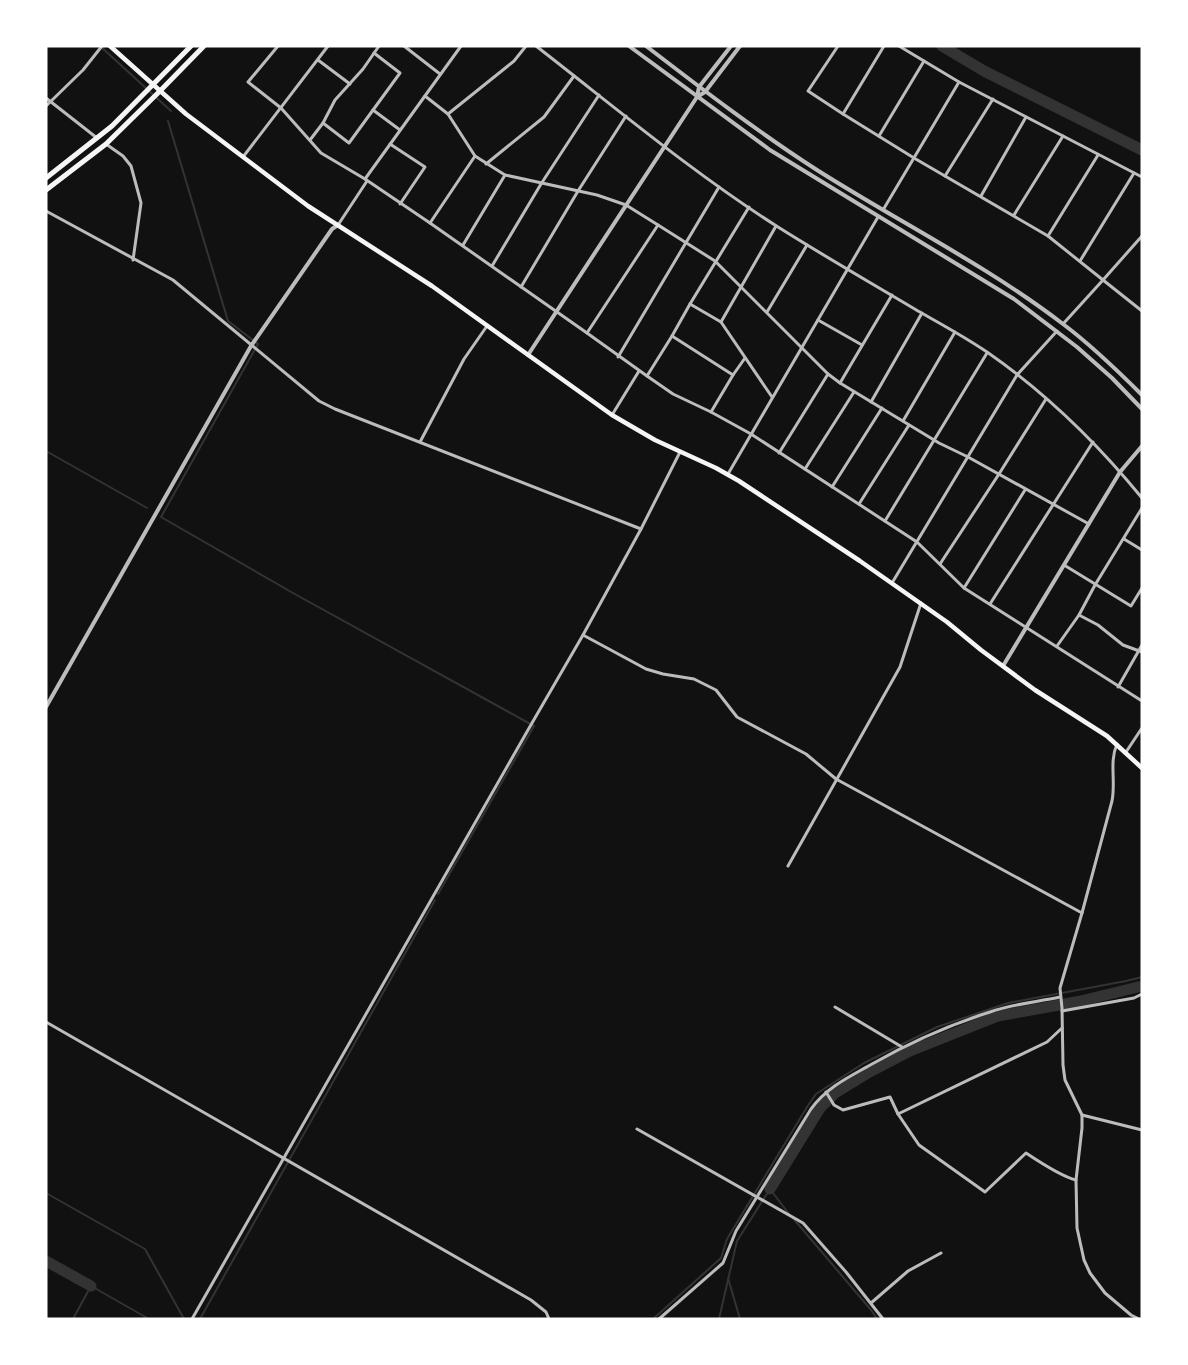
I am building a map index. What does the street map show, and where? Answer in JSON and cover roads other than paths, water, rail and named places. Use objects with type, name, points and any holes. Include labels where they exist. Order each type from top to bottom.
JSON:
[{"type":"highway","points":[[46,178],[112,126],[190,46]]},
{"type":"highway","points":[[46,190],[106,144],[204,46]]},
{"type":"main road","points":[[110,46],[160,92],[293,195],[392,259],[612,416],[634,430],[728,474],[892,583],[1003,666],[1117,744],[1142,768]]},
{"type":"street","points":[[46,106],[83,70],[102,46]]},
{"type":"street","points":[[278,46],[248,82],[281,108],[321,153],[366,180],[430,223],[673,394],[751,434],[917,542],[964,588],[1142,701]]},
{"type":"street","points":[[243,157],[328,46]]},
{"type":"street","points":[[310,140],[323,123],[336,100],[379,46]]},
{"type":"street","points":[[404,46],[440,74]]},
{"type":"street","points":[[46,707],[251,346],[332,229],[338,225],[390,144],[461,46]]},
{"type":"street","points":[[448,114],[514,61],[526,46]]},
{"type":"street","points":[[536,46],[663,147],[776,226],[955,332],[1017,375],[1046,398],[1093,442],[1142,498]]},
{"type":"street","points":[[629,46],[770,150],[1014,299],[1057,331],[1112,378],[1142,409]]},
{"type":"street","points":[[646,46],[705,92],[789,151],[882,210],[1012,288],[1063,324],[1099,354],[1142,395]]},
{"type":"street","points":[[528,355],[696,97],[699,87],[731,46]]},
{"type":"street","points":[[696,97],[705,92],[740,46]]},
{"type":"street","points":[[838,46],[808,91],[914,158],[1048,236],[1142,311]]},
{"type":"street","points":[[843,114],[884,46]]},
{"type":"street","points":[[899,46],[959,82],[1142,177]]},
{"type":"street","points":[[323,123],[350,143],[400,74],[374,54]]},
{"type":"street","points":[[318,60],[350,84]]},
{"type":"street","points":[[879,136],[924,60]]},
{"type":"street","points":[[486,164],[544,117],[574,76]]},
{"type":"street","points":[[882,210],[959,82]]},
{"type":"street","points":[[492,266],[541,184],[599,95]]},
{"type":"street","points":[[425,96],[448,114],[476,156],[486,164],[505,175],[597,195],[626,205],[715,262],[828,374],[840,383],[934,440],[1088,524]]},
{"type":"street","points":[[46,98],[97,138]]},
{"type":"street","points":[[945,176],[993,99]]},
{"type":"street","points":[[374,110],[400,130]]},
{"type":"street","points":[[521,287],[578,191],[626,116]]},
{"type":"street","points":[[980,196],[1026,117]]},
{"type":"street","points":[[1014,215],[1063,136]]},
{"type":"street","points":[[106,144],[123,156],[131,166],[141,203],[133,260]]},
{"type":"street","points":[[390,144],[424,167],[400,204]]},
{"type":"street","points":[[1048,236],[1098,155]]},
{"type":"street","points":[[430,223],[476,156]]},
{"type":"street","points":[[1080,261],[1134,173]]},
{"type":"street","points":[[462,245],[505,175]]},
{"type":"street","points":[[618,357],[719,187]]},
{"type":"street","points":[[647,376],[749,207]]},
{"type":"street","points":[[46,211],[133,260],[173,280],[319,401],[335,410],[641,529]]},
{"type":"street","points":[[728,474],[878,217]]},
{"type":"street","points":[[587,334],[658,225]]},
{"type":"street","points":[[721,322],[776,226]]},
{"type":"street","points":[[1063,324],[1142,236]]},
{"type":"street","points":[[767,312],[807,245]]},
{"type":"street","points":[[840,383],[892,295]]},
{"type":"street","points":[[690,304],[721,322],[772,397]]},
{"type":"street","points":[[871,402],[922,313]]},
{"type":"street","points":[[818,320],[862,345]]},
{"type":"street","points":[[420,442],[464,359],[487,326]]},
{"type":"street","points":[[892,583],[1017,375],[1057,331]]},
{"type":"street","points":[[903,421],[955,332]]},
{"type":"street","points":[[672,336],[733,375]]},
{"type":"street","points":[[885,521],[987,353]]},
{"type":"street","points":[[711,412],[745,358]]},
{"type":"street","points":[[612,416],[639,371]]},
{"type":"street","points":[[779,453],[828,374]]},
{"type":"street","points":[[804,469],[854,392]]},
{"type":"street","points":[[940,564],[1046,398]]},
{"type":"street","points":[[832,487],[882,408]]},
{"type":"street","points":[[859,504],[909,425]]},
{"type":"street","points":[[990,605],[1093,442]]},
{"type":"street","points":[[1003,666],[1120,472],[1142,446]]},
{"type":"street","points":[[192,1319],[584,635],[680,452]]},
{"type":"street","points":[[964,588],[1025,490]]},
{"type":"street","points":[[1057,646],[1079,615],[1142,508]]},
{"type":"street","points":[[1124,540],[1142,550]]},
{"type":"street","points":[[1064,565],[1131,606],[1142,588]]},
{"type":"street","points":[[788,866],[900,668],[921,603]]},
{"type":"street","points":[[1079,615],[1098,625],[1123,645],[1140,651]]},
{"type":"street","points":[[584,635],[646,669],[694,679],[716,690],[737,718],[806,754],[836,779],[1082,914]]},
{"type":"street","points":[[1118,687],[1142,645]]},
{"type":"street","points":[[1126,752],[1142,728]]},
{"type":"street","points":[[1117,744],[1113,752],[1112,762],[1114,794],[1060,988],[1065,1080],[1082,1114],[1076,1180],[1077,1228],[1084,1260],[1090,1273],[1105,1293],[1130,1317],[1139,1319]]},
{"type":"street","points":[[1062,1010],[1134,998],[1142,994]]},
{"type":"street","points":[[659,1319],[723,1263],[736,1230],[811,1109],[826,1092],[846,1078],[950,1026],[992,1011],[1061,998]]},
{"type":"street","points":[[835,1008],[903,1048]]},
{"type":"street","points":[[46,1022],[531,1300],[546,1312],[549,1319]]},
{"type":"street","points":[[898,1114],[1047,1042],[1062,1027]]},
{"type":"street","points":[[826,1092],[834,1106],[843,1110],[890,1097],[898,1114],[919,1145],[986,1192],[1026,1153],[1046,1166],[1076,1180]]},
{"type":"street","points":[[1082,1114],[1142,1130]]},
{"type":"street","points":[[637,1128],[803,1223],[883,1319]]},
{"type":"street","points":[[871,1303],[908,1272],[941,1252]]},
{"type":"waterway","points":[[100,46],[171,111]]},
{"type":"waterway","points":[[942,46],[984,71],[1142,150]]},
{"type":"waterway","points":[[168,121],[228,321],[258,344],[161,517],[293,593],[534,726],[438,894]]},
{"type":"waterway","points":[[46,451],[147,508]]},
{"type":"waterway","points":[[200,1319],[435,900]]},
{"type":"waterway","points":[[653,1319],[721,1258],[727,1239],[816,1094],[864,1063],[937,1027],[1008,1003],[1142,977]]},
{"type":"waterway","points":[[770,1189],[820,1108],[835,1093],[866,1074],[910,1051],[998,1016],[1081,1001],[1142,986]]},
{"type":"waterway","points":[[719,1319],[737,1241],[770,1189],[789,1214]]},
{"type":"waterway","points":[[46,1193],[145,1249],[184,1319]]},
{"type":"waterway","points":[[792,1217],[877,1319]]},
{"type":"waterway","points":[[46,1261],[91,1286]]},
{"type":"waterway","points":[[728,1278],[740,1319]]},
{"type":"waterway","points":[[73,1319],[91,1286],[149,1319]]}]
